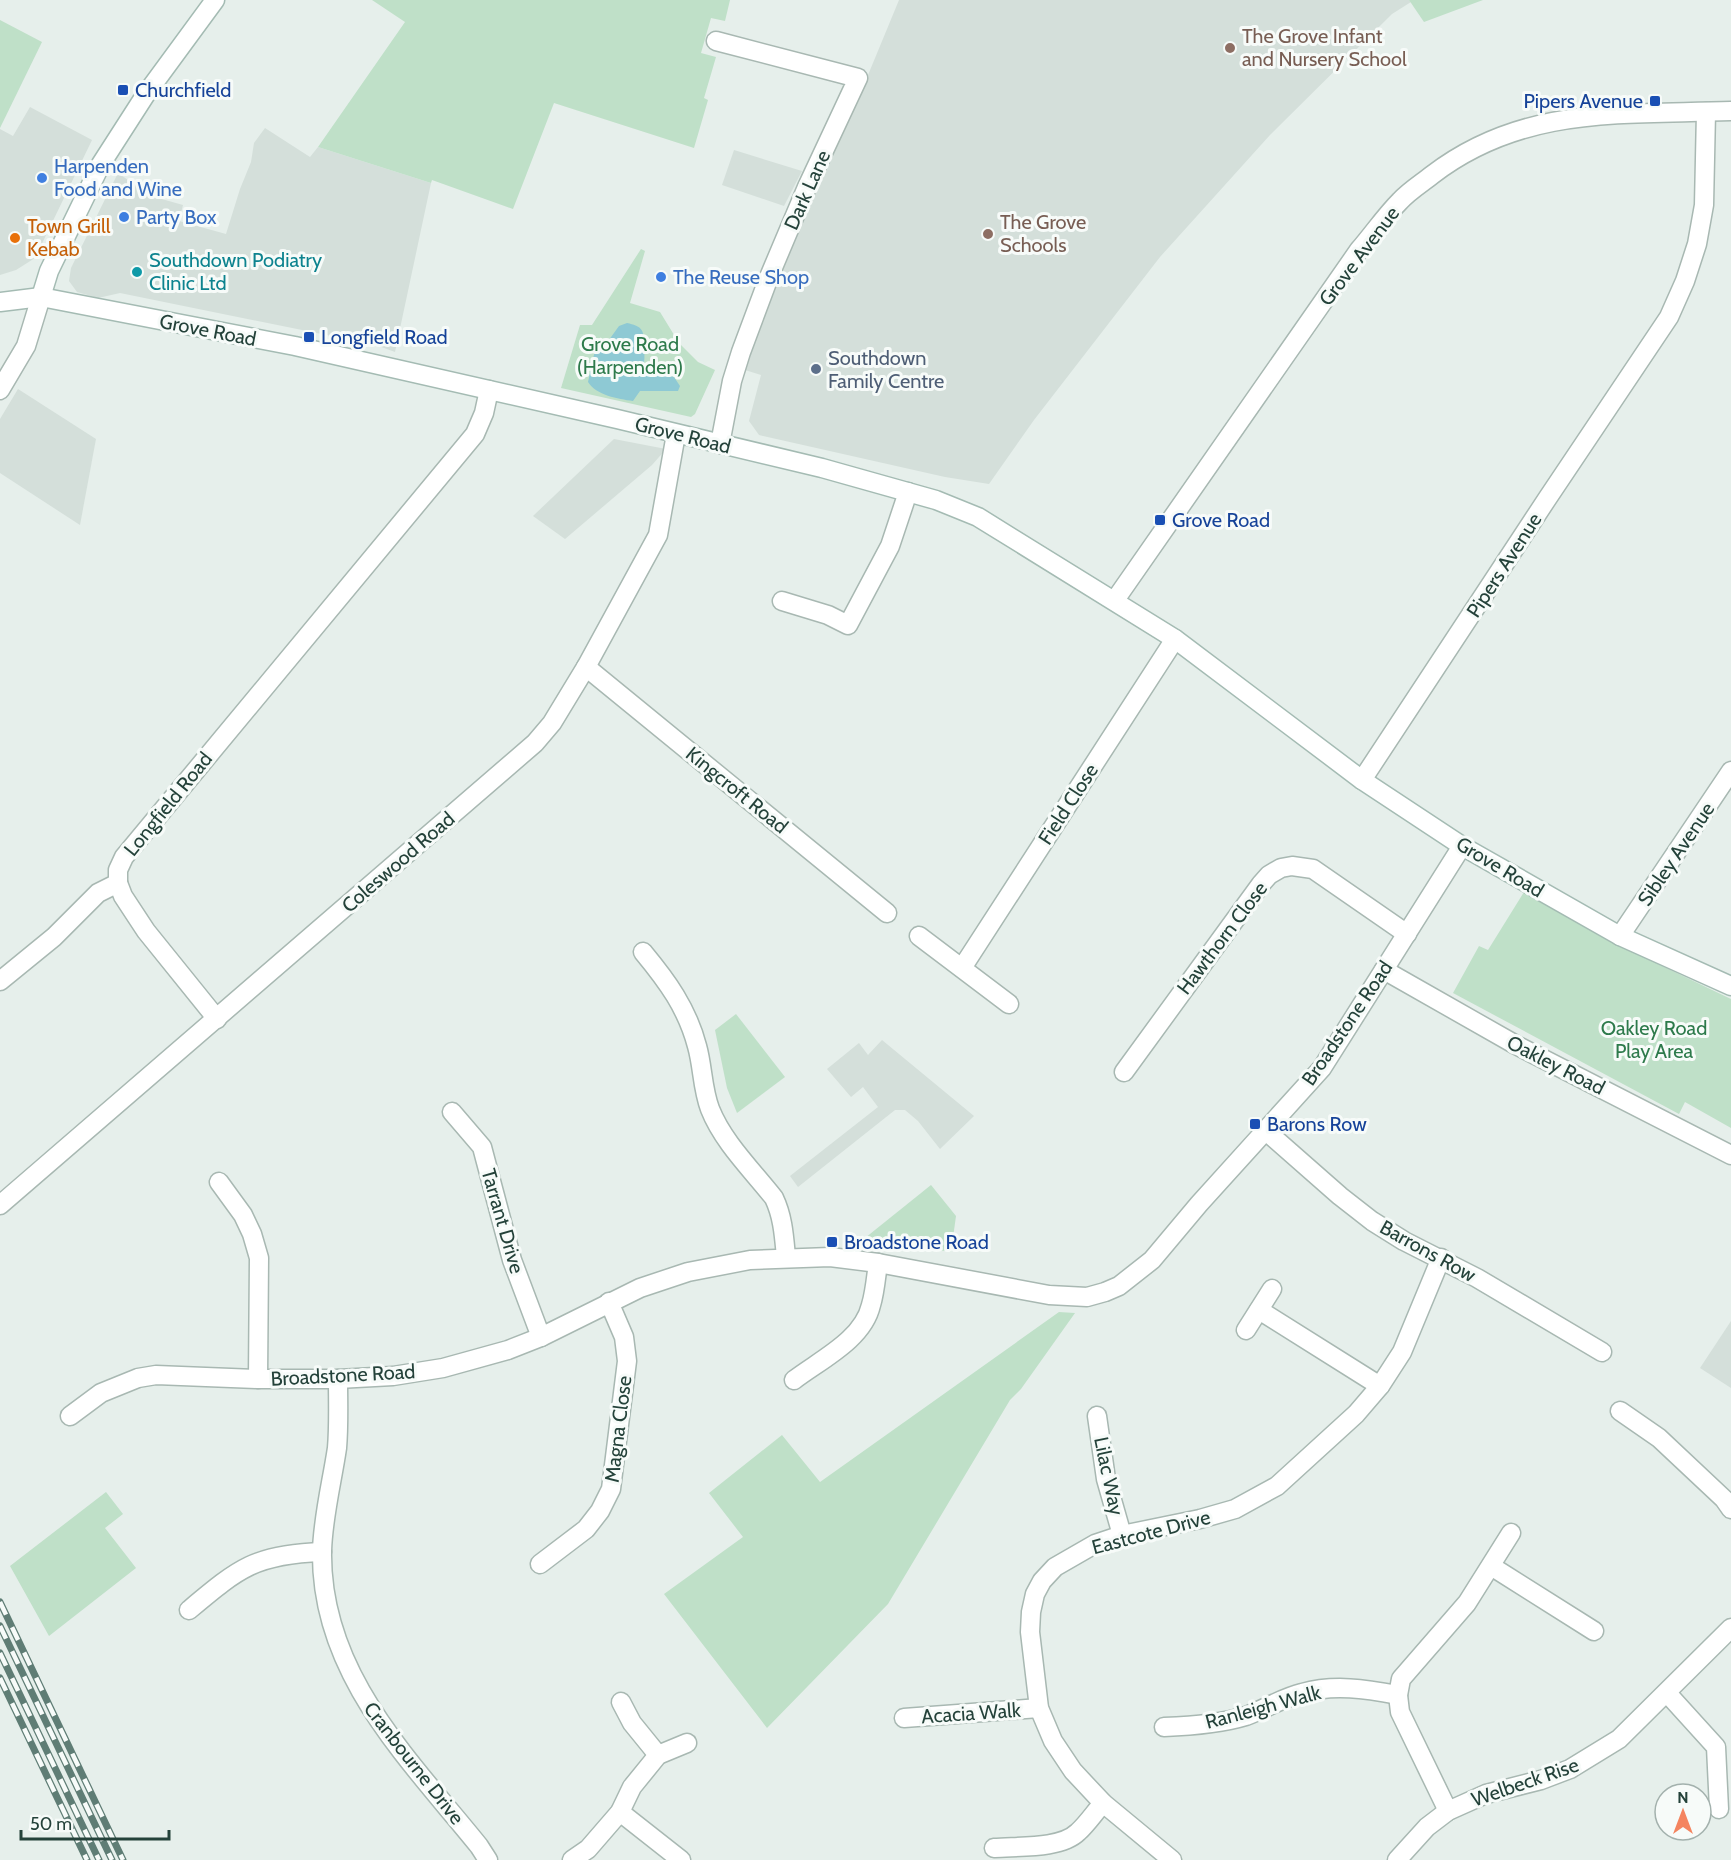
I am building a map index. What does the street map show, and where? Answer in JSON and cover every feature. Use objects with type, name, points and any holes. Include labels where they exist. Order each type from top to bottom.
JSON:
[{"type":"street","points":[[0,390],[26,346],[49,271],[101,164],[146,93],[214,0]]},
{"type":"street","name":"Dark Lane","points":[[716,41],[858,78],[803,197],[745,341],[732,381],[720,444]]},
{"type":"street","name":"Grove Avenue","points":[[1115,600],[1359,250],[1401,199],[1469,150],[1503,134],[1534,124],[1616,114],[1731,111]]},
{"type":"street","name":"Pipers Avenue","points":[[1362,780],[1546,499],[1669,317],[1685,281],[1697,244],[1704,205],[1706,112]]},
{"type":"street","name":"Grove Road","points":[[0,302],[41,297],[295,346],[822,468],[908,492],[978,517],[1175,639],[1362,780],[1462,846],[1620,936],[1731,986]]},
{"type":"street","name":"Longfield Road","points":[[118,883],[118,870],[124,857],[475,434],[484,413],[489,390]]},
{"type":"street","name":"Coleswood Road","points":[[0,1205],[536,743],[552,723],[586,667],[658,535],[676,434]]},
{"type":"street","points":[[782,601],[828,615],[848,625],[890,546],[908,492]]},
{"type":"street","name":"Field Close","points":[[962,968],[1175,639]]},
{"type":"street","name":"Kingcroft Road","points":[[586,667],[887,913]]},
{"type":"street","name":"Sibley Avenue","points":[[1620,936],[1731,771]]},
{"type":"street","name":"Broadstone Road","points":[[70,1416],[101,1393],[138,1378],[156,1376],[338,1379],[393,1376],[442,1368],[508,1350],[541,1337],[640,1288],[688,1272],[750,1260],[830,1257],[878,1263],[1049,1295],[1087,1297],[1105,1292],[1128,1280],[1152,1260],[1199,1204],[1322,1068],[1462,846]]},
{"type":"street","name":"Hawthorn Close","points":[[1124,1072],[1261,884],[1269,875],[1281,868],[1292,866],[1313,869],[1407,934]]},
{"type":"street","points":[[0,981],[54,938],[98,893],[118,883],[123,896],[146,930],[216,1019]]},
{"type":"street","points":[[919,936],[1009,1004]]},
{"type":"street","points":[[643,952],[669,983],[687,1017],[698,1048],[710,1108],[717,1123],[774,1198],[780,1210],[786,1257]]},
{"type":"street","name":"Oakley Road","points":[[1384,970],[1516,1045],[1731,1155]]},
{"type":"street","name":"Tarrant Drive","points":[[452,1112],[482,1147],[512,1260],[541,1337]]},
{"type":"street","name":"Barrons Row","points":[[1266,1131],[1372,1221],[1404,1241],[1441,1258],[1602,1352]]},
{"type":"street","points":[[219,1182],[243,1215],[252,1234],[259,1258],[258,1379]]},
{"type":"street","name":"Eastcote Drive","points":[[1172,1860],[1103,1803],[1073,1771],[1053,1741],[1039,1708],[1030,1632],[1035,1594],[1042,1581],[1055,1567],[1095,1544],[1122,1535],[1200,1519],[1235,1509],[1277,1486],[1356,1414],[1380,1386],[1402,1352],[1441,1258]]},
{"type":"street","points":[[794,1380],[850,1339],[863,1323],[871,1307],[878,1263]]},
{"type":"street","points":[[1246,1330],[1272,1289]]},
{"type":"street","name":"Magna Close","points":[[540,1564],[586,1529],[600,1511],[611,1489],[627,1361],[624,1337],[609,1302]]},
{"type":"street","points":[[1259,1310],[1380,1386]]},
{"type":"street","name":"Cranbourne Drive","points":[[338,1379],[338,1429],[326,1500],[322,1552],[328,1610],[343,1658],[375,1718],[488,1860]]},
{"type":"street","points":[[1620,1411],[1659,1438],[1724,1498],[1731,1509]]},
{"type":"street","name":"Lilac Way","points":[[1097,1416],[1106,1479],[1122,1535]]},
{"type":"street","points":[[1448,1810],[1400,1712],[1398,1695],[1401,1679],[1467,1603],[1511,1533]]},
{"type":"street","points":[[189,1610],[222,1582],[251,1565],[276,1556],[322,1552]]},
{"type":"street","points":[[1491,1566],[1594,1631]]},
{"type":"street","name":"Welbeck Rise","points":[[1397,1860],[1426,1827],[1448,1810],[1486,1794],[1541,1780],[1578,1765],[1619,1739],[1731,1628]]},
{"type":"street","name":"Ranleigh Walk","points":[[1164,1727],[1227,1721],[1310,1691],[1360,1688],[1398,1695]]},
{"type":"street","points":[[1666,1693],[1724,1746],[1719,1809]]},
{"type":"street","points":[[621,1702],[632,1722],[658,1755]]},
{"type":"street","name":"Acacia Walk","points":[[904,1718],[1039,1708]]},
{"type":"street","points":[[572,1860],[588,1849],[620,1812],[632,1787],[658,1755],[687,1743]]},
{"type":"street","points":[[994,1848],[1056,1844],[1067,1840],[1077,1833],[1103,1803]]},
{"type":"street","points":[[620,1812],[681,1860]]},
{"type":"shaded area","name":"The Grove Schools","points":[[899,0],[1409,0],[1411,2],[1392,14],[1270,135],[1160,257],[1034,420],[989,484],[945,477],[759,435],[749,421],[761,375],[745,370],[773,285],[861,92]]},
{"type":"shaded area","points":[[30,107],[92,140],[35,258],[16,270],[0,275],[0,129],[13,136]]},
{"type":"shaded area","points":[[265,128],[310,157],[318,147],[431,183],[395,352],[376,345],[120,293],[98,298],[77,292],[69,281],[71,268],[118,173],[151,196],[183,205],[179,221],[226,234],[251,162],[254,143]]},
{"type":"shaded area","points":[[734,150],[802,171],[784,206],[722,185]]},
{"type":"shaded area","points":[[18,389],[96,439],[80,525],[0,473],[0,419]]},
{"type":"shaded area","points":[[614,439],[666,449],[652,465],[565,539],[533,516]]},
{"type":"shaded area","points":[[882,1040],[974,1116],[940,1149],[918,1121],[905,1110],[895,1110],[798,1187],[790,1176],[878,1107],[863,1087],[851,1097],[827,1069],[859,1043],[868,1055]]},
{"type":"shaded area","points":[[1731,1321],[1731,1388],[1700,1368]]},
{"type":"green space","points":[[372,0],[730,0],[725,21],[711,18],[701,53],[716,57],[704,98],[708,100],[694,148],[554,103],[513,209],[432,180],[431,183],[318,147],[405,22]]},
{"type":"green space","points":[[1409,0],[1483,0],[1424,22]]},
{"type":"green space","points":[[0,20],[42,42],[0,128]]},
{"type":"green space","name":"Grove Road (Harpenden)","points":[[641,249],[645,251],[630,303],[660,312],[679,343],[698,362],[715,370],[695,414],[691,417],[561,388],[580,325],[592,325]]},
{"type":"green space","name":"Oakley Road Play Area","points":[[1524,892],[1637,954],[1731,999],[1731,1128],[1685,1102],[1679,1114],[1453,993],[1479,946],[1488,950]]},
{"type":"green space","points":[[736,1014],[785,1077],[737,1113],[727,1088],[715,1030]]},
{"type":"green space","points":[[931,1185],[956,1216],[951,1252],[865,1238]]},
{"type":"green space","points":[[1059,1312],[1075,1313],[1021,1389],[1010,1400],[888,1604],[767,1728],[664,1594],[743,1537],[709,1493],[782,1435],[820,1482]]},
{"type":"green space","points":[[106,1492],[123,1514],[105,1528],[136,1568],[49,1636],[10,1566]]},
{"type":"water","points":[[627,323],[636,325],[642,331],[646,368],[674,377],[680,386],[678,391],[640,391],[633,401],[614,398],[602,393],[588,382],[595,350],[606,344],[619,326]]},
{"type":"railway","points":[[0,1602],[123,1860]]},
{"type":"railway","points":[[0,1626],[112,1860]]},
{"type":"railway","points":[[0,1653],[99,1860]]},
{"type":"railway","points":[[0,1678],[87,1860]]},
{"type":"place","name":"The Grove Infant and Nursery School","points":[[1230,48]]},
{"type":"place","name":"Churchfield","points":[[123,90]]},
{"type":"place","name":"Pipers Avenue","points":[[1655,101]]},
{"type":"place","name":"Harpenden Food and Wine","points":[[42,178]]},
{"type":"place","name":"Party Box","points":[[124,217]]},
{"type":"place","name":"The Grove Schools","points":[[988,234]]},
{"type":"place","name":"Town Grill Kebab","points":[[15,238]]},
{"type":"place","name":"Southdown Podiatry Clinic Ltd","points":[[137,272]]},
{"type":"place","name":"The Reuse Shop","points":[[661,277]]},
{"type":"place","name":"Longfield Road","points":[[309,337]]},
{"type":"place","name":"Southdown Family Centre","points":[[816,369]]},
{"type":"place","name":"Grove Road","points":[[1160,520]]},
{"type":"place","name":"Barons Row","points":[[1255,1124]]},
{"type":"place","name":"Broadstone Road","points":[[832,1242]]}]
